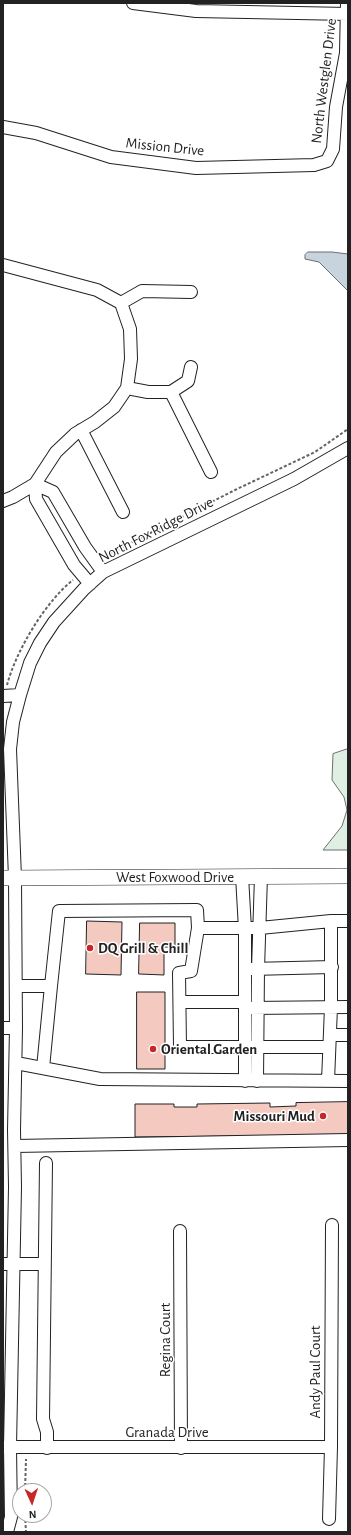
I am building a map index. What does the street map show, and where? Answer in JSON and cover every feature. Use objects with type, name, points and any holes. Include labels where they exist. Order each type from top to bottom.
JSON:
[{"type":"main road","name":"West Foxwood Drive","points":[[9,878],[348,876]]},
{"type":"street","points":[[133,3],[196,11],[348,14]]},
{"type":"street","name":"North Westglen Drive","points":[[327,161],[333,149],[336,107],[346,53],[348,14],[347,3]]},
{"type":"street","name":"Mission Drive","points":[[3,127],[36,133],[111,157],[196,168],[314,165],[327,161]]},
{"type":"street","points":[[3,265],[97,290],[121,303],[130,329],[131,359],[127,388],[114,407],[75,434],[56,452],[35,484],[3,501]]},
{"type":"street","points":[[121,303],[142,291],[191,292]]},
{"type":"street","points":[[127,388],[148,392],[171,392],[188,381],[191,367]]},
{"type":"street","points":[[171,392],[211,472]]},
{"type":"street","points":[[81,430],[123,512]]},
{"type":"street","name":"North Fox Ridge Drive","points":[[11,1517],[6,1447],[9,1211],[15,1146],[8,1130],[16,1063],[16,986],[9,878],[7,807],[13,722],[30,663],[40,643],[54,622],[103,572],[294,479],[348,448]]},
{"type":"street","points":[[35,484],[53,492],[85,547],[103,572]]},
{"type":"street","points":[[35,484],[36,499],[74,565],[90,584]]},
{"type":"street","points":[[3,696],[20,695]]},
{"type":"street","points":[[242,876],[245,929],[245,1005],[251,1046],[251,1081]]},
{"type":"street","points":[[251,1046],[257,1008],[261,876]]},
{"type":"street","points":[[43,1068],[58,911],[197,910],[198,928],[191,971],[179,973],[180,1047],[329,1047]]},
{"type":"street","points":[[328,1081],[332,967],[331,921]]},
{"type":"street","points":[[198,928],[245,929],[331,921],[348,921]]},
{"type":"street","points":[[245,969],[332,967]]},
{"type":"street","points":[[16,986],[51,986]]},
{"type":"street","points":[[180,1002],[245,1005],[257,1008],[348,1007]]},
{"type":"street","points":[[3,1028],[16,1028]]},
{"type":"street","points":[[330,1035],[348,1035]]},
{"type":"street","points":[[16,1063],[100,1079],[348,1082]]},
{"type":"street","points":[[15,1146],[348,1140]]},
{"type":"street","points":[[46,1163],[42,1419],[47,1432],[47,1448]]},
{"type":"street","name":"Andy Paul Court","points":[[329,1519],[331,1448],[332,1225]]},
{"type":"street","name":"Regina Court","points":[[180,1231],[181,1448]]},
{"type":"street","points":[[8,1264],[44,1264]]},
{"type":"street","name":"Granada Drive","points":[[6,1447],[331,1448]]},
{"type":"street","points":[[7,1532],[11,1517]]},
{"type":"street","points":[[11,1517],[17,1532]]},
{"type":"path","points":[[25,1483],[26,1447]]},
{"type":"green space","points":[[348,749],[348,850],[323,850],[342,826],[347,810],[344,797],[332,780],[333,754]]},
{"type":"shaded area","points":[[308,252],[348,254],[348,291],[319,262],[305,259],[305,255]]},
{"type":"building","points":[[87,921],[122,922],[121,975],[86,974]]},
{"type":"building","points":[[140,923],[175,923],[175,947],[164,947],[164,975],[139,974]]},
{"type":"building","points":[[137,992],[165,992],[165,1069],[137,1069]]},
{"type":"building","points":[[348,1102],[348,1135],[135,1137],[135,1104],[174,1104],[174,1107],[197,1107],[197,1104],[270,1103],[270,1107],[296,1106],[296,1103]]},
{"type":"place","name":"DQ Grill & Chill","points":[[90,948]]},
{"type":"place","name":"Oriental Garden","points":[[153,1049]]},
{"type":"place","name":"Missouri Mud","points":[[323,1116]]}]
